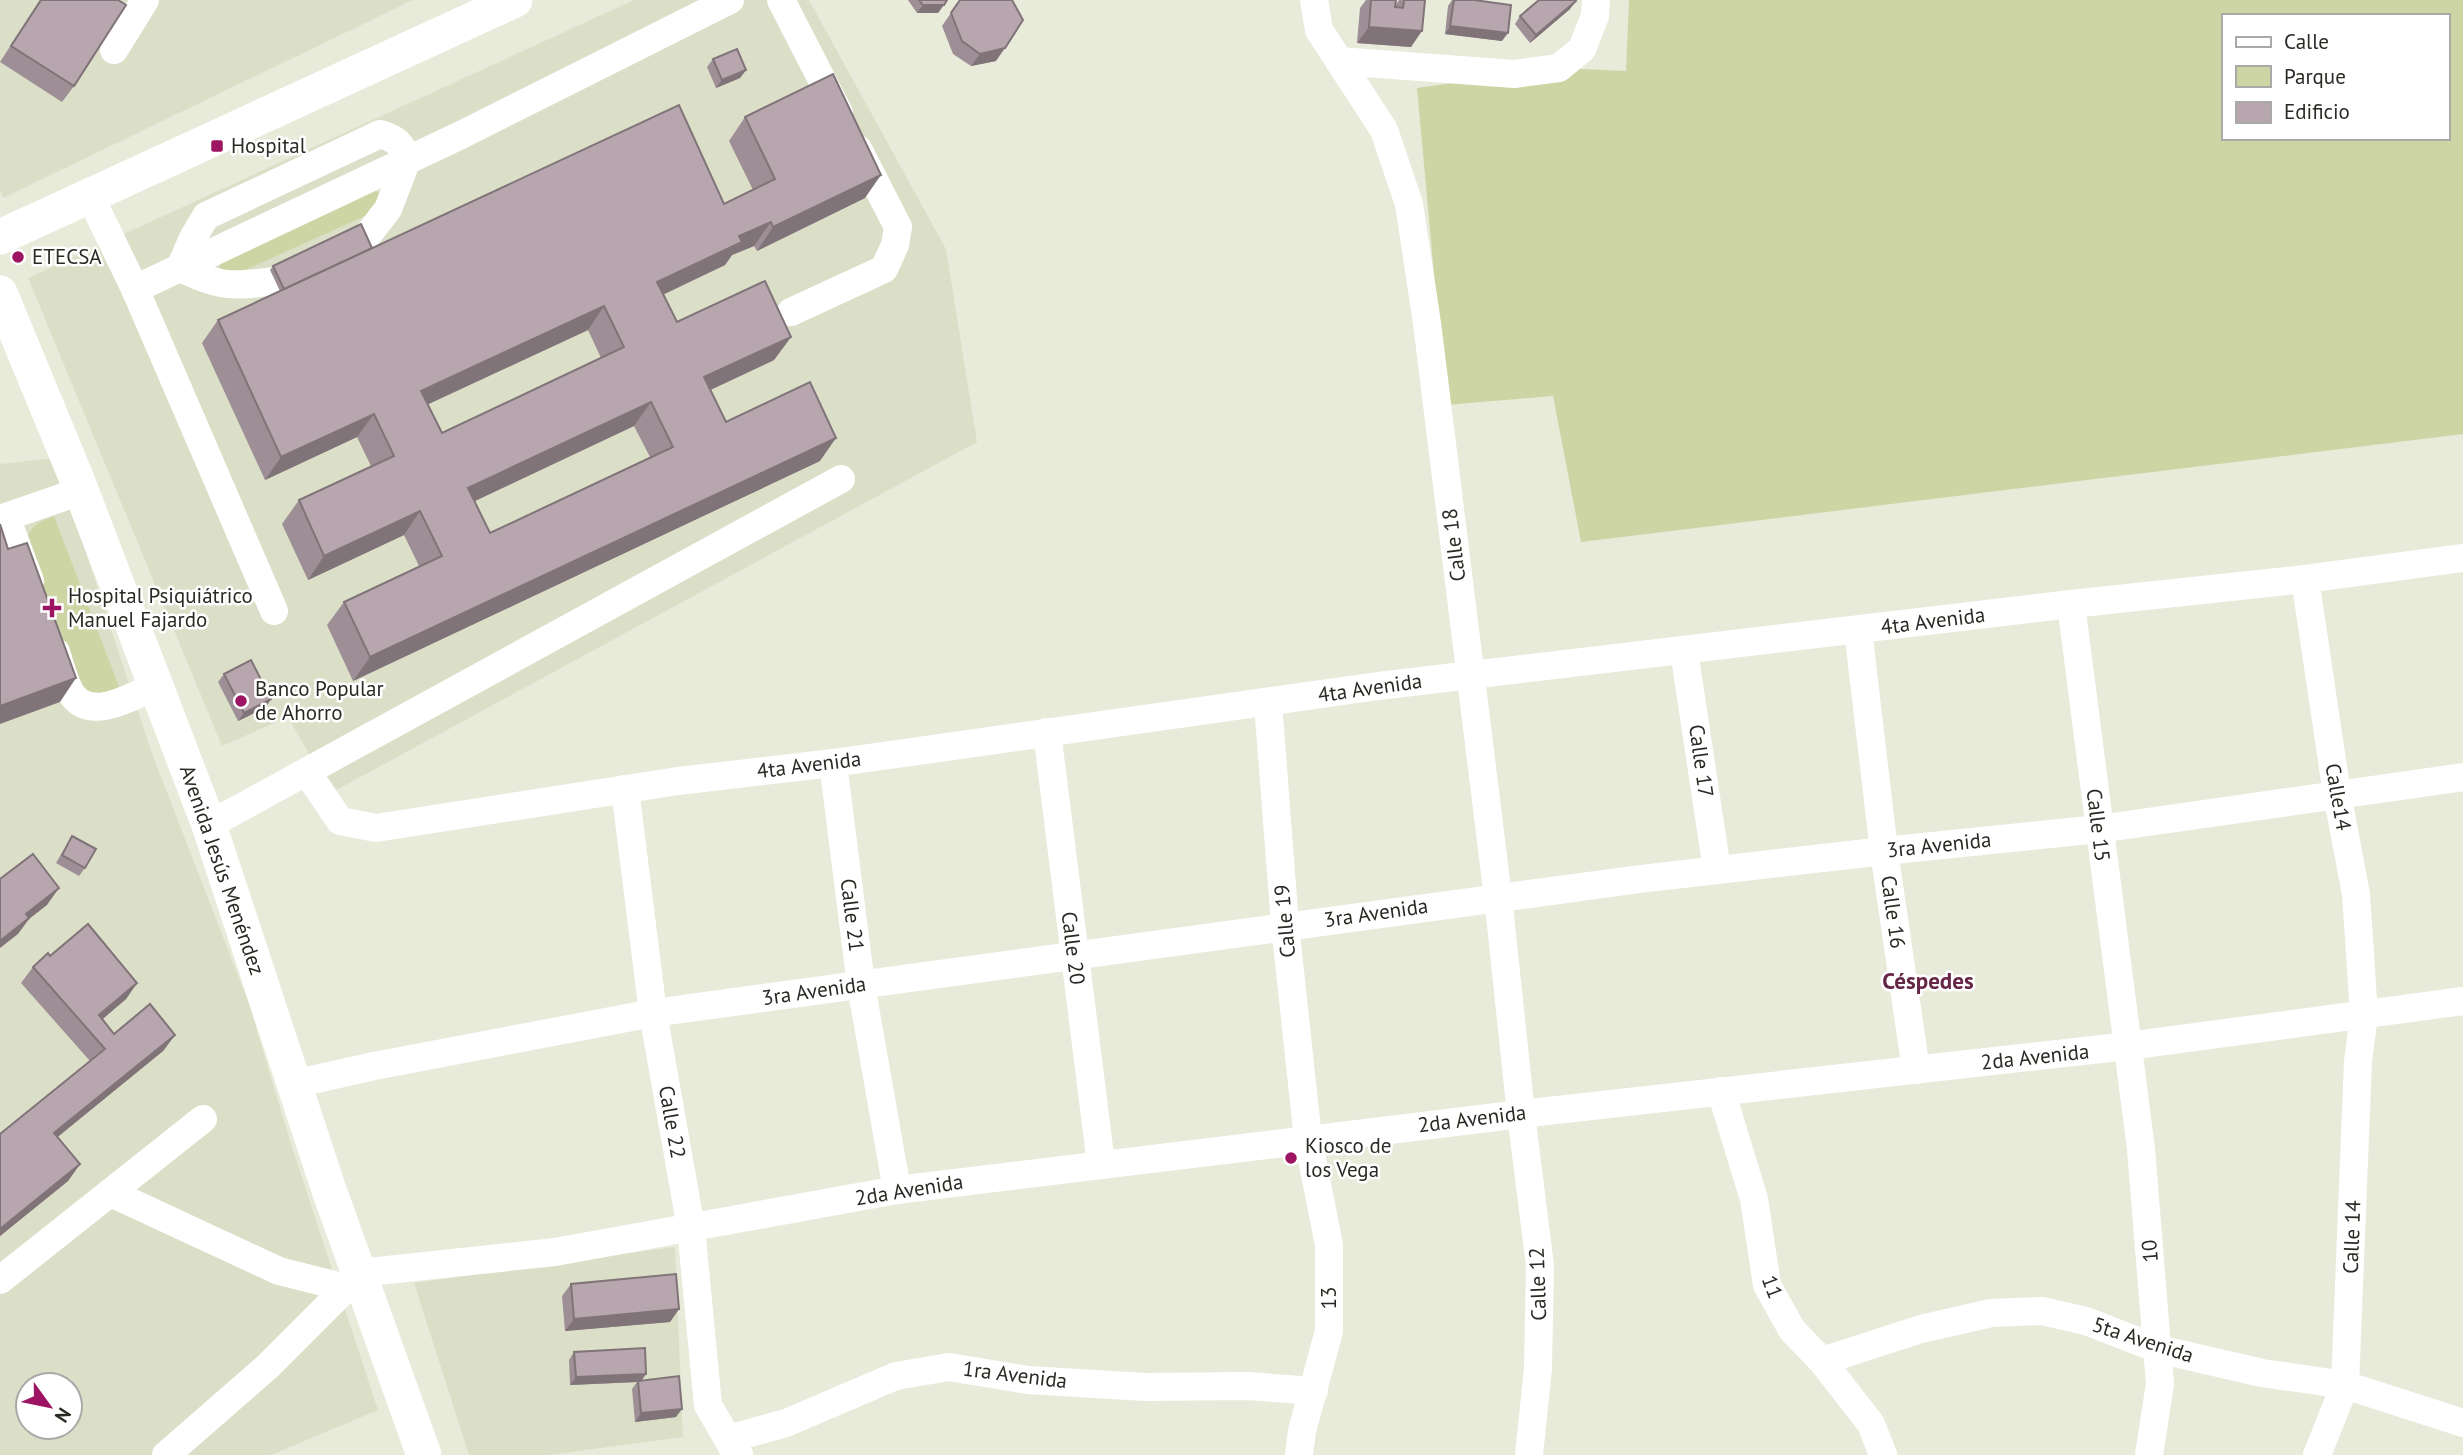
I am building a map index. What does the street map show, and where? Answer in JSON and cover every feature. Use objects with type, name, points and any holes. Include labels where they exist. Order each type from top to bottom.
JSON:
[{"type":"main road","points":[[0,237],[515,0]]},
{"type":"main road","name":"Avenida Jesús Menéndez","points":[[0,293],[81,491],[209,825],[357,1285],[424,1455]]},
{"type":"street","points":[[114,50],[145,0]]},
{"type":"street","points":[[135,289],[407,160],[730,0]]},
{"type":"street","points":[[781,0],[898,227],[895,245],[884,269],[791,312]]},
{"type":"street","name":"Calle 18","points":[[1314,0],[1320,30],[1384,130],[1409,204],[1427,323],[1498,897],[1521,1114]]},
{"type":"street","points":[[1339,61],[1514,74],[1559,68],[1581,49],[1595,16],[1596,0]]},
{"type":"street","points":[[364,240],[388,209],[407,160]]},
{"type":"street","points":[[90,196],[135,289],[274,611]]},
{"type":"street","points":[[180,268],[215,283],[236,286],[275,281]]},
{"type":"street","points":[[209,825],[841,480]]},
{"type":"street","points":[[81,491],[3,518],[72,694],[84,703],[108,707],[156,686]]},
{"type":"street","name":"4ta Avenida","points":[[307,772],[340,821],[376,828],[625,789],[1470,676],[2071,604],[2305,579],[2463,558]]},
{"type":"street","name":"Calle14","points":[[2305,579],[2337,794],[2356,894],[2364,1015]]},
{"type":"street","name":"Calle 15","points":[[2071,604],[2128,1046]]},
{"type":"street","name":"Calle 16","points":[[1858,630],[1884,851],[1916,1070]]},
{"type":"street","name":"Calle 17","points":[[1684,651],[1717,870]]},
{"type":"street","name":"Calle 19","points":[[1268,703],[1285,925],[1308,1139]]},
{"type":"street","name":"Calle 20","points":[[1047,732],[1101,1164]]},
{"type":"street","name":"Calle 21","points":[[833,763],[861,985],[897,1191]]},
{"type":"street","name":"3ra Avenida","points":[[294,1084],[374,1066],[653,1013],[1498,897],[1884,851],[2099,829],[2463,777]]},
{"type":"street","name":"Calle 22","points":[[625,789],[653,1013],[691,1228],[708,1405],[731,1450]]},
{"type":"street","name":"2da Avenida","points":[[357,1285],[897,1191],[1308,1139],[2128,1046],[2463,1001]]},
{"type":"street","name":"Calle 14","points":[[2317,1455],[2345,1385],[2358,1061],[2364,1015]]},
{"type":"street","name":"10","points":[[2128,1046],[2141,1149],[2160,1384],[2149,1455]]},
{"type":"street","name":"11","points":[[1721,1091],[1754,1199],[1767,1285],[1792,1330],[1822,1361],[1871,1424],[1884,1455]]},
{"type":"street","name":"Calle 12","points":[[1521,1114],[1540,1266],[1538,1368],[1529,1455]]},
{"type":"street","points":[[0,1280],[203,1119]]},
{"type":"street","name":"13","points":[[1298,1455],[1329,1331],[1329,1245],[1308,1139]]},
{"type":"street","points":[[111,1193],[279,1271],[357,1285]]},
{"type":"street","points":[[166,1455],[357,1285]]},
{"type":"street","name":"5ta Avenida","points":[[1822,1361],[1921,1329],[1991,1313],[2042,1311],[2086,1321],[2158,1349],[2262,1373],[2345,1385],[2463,1423]]},
{"type":"street","name":"1ra Avenida","points":[[731,1450],[786,1423],[896,1376],[949,1367],[1028,1380],[1145,1387],[1248,1385],[1314,1391]]},
{"type":"shaded area","points":[[0,0],[413,0],[3,198],[0,189]]},
{"type":"shaded area","points":[[634,0],[809,0],[946,249],[977,442],[331,793],[288,717],[222,746],[28,278]]},
{"type":"shaded area","points":[[55,458],[151,751],[249,1004],[291,1144],[378,1410],[271,1455],[0,1455],[0,464]]},
{"type":"shaded area","points":[[675,1247],[683,1437],[549,1455],[469,1455],[414,1283]]},
{"type":"green space","points":[[1629,0],[2463,0],[2463,434],[1581,542],[1553,396],[1446,405],[1417,88],[1559,68],[1626,71]]},
{"type":"green space","points":[[374,189],[380,194],[376,211],[234,275],[219,270],[220,264]]},
{"type":"green space","points":[[54,516],[121,692],[83,695],[27,542],[33,528]]},
{"type":"building","points":[[41,0],[118,0],[126,5],[74,86],[11,46]]},
{"type":"building","points":[[919,0],[947,0],[944,5],[923,5]]},
{"type":"building","points":[[960,0],[1012,0],[1023,20],[1005,48],[980,54],[962,41],[951,13]]},
{"type":"building","points":[[1371,0],[1396,0],[1395,7],[1403,8],[1404,0],[1425,0],[1422,31],[1369,27]]},
{"type":"building","points":[[1454,0],[1511,5],[1508,33],[1450,26]]},
{"type":"building","points":[[1539,0],[1576,1],[1536,35],[1520,16]]},
{"type":"building","points":[[737,49],[746,70],[722,80],[713,59]]},
{"type":"building","points":[[833,74],[881,175],[773,227],[771,222],[739,236],[742,242],[657,282],[677,322],[765,281],[791,337],[704,377],[726,422],[810,382],[836,438],[370,657],[344,602],[442,556],[420,511],[324,556],[299,500],[394,456],[374,414],[281,457],[218,320],[679,105],[724,204],[775,179],[745,117]],"holes":[[[604,306],[624,347],[442,433],[421,391]],[[651,402],[673,447],[490,533],[468,488]]]},
{"type":"building","points":[[361,224],[372,248],[284,289],[273,266]]},
{"type":"building","points":[[0,524],[8,549],[27,543],[76,678],[0,706]]},
{"type":"building","points":[[251,660],[271,699],[244,713],[224,674]]},
{"type":"building","points":[[72,836],[96,849],[85,868],[62,855]]},
{"type":"building","points":[[33,854],[59,888],[26,914],[29,918],[0,941],[0,879]]},
{"type":"building","points":[[88,924],[137,983],[99,1015],[114,1034],[150,1004],[175,1035],[54,1133],[80,1164],[0,1229],[0,1134],[105,1049],[33,967]]},
{"type":"building","points":[[676,1274],[679,1309],[574,1319],[571,1284]]},
{"type":"building","points":[[645,1348],[646,1374],[576,1377],[574,1352]]},
{"type":"building","points":[[679,1376],[682,1409],[641,1413],[638,1381]]},
{"type":"place","name":"Hospital","points":[[217,146]]},
{"type":"place","name":"ETECSA","points":[[18,257]]},
{"type":"place","name":"Hospital Psiquiátrico Manuel Fajardo","points":[[52,608]]},
{"type":"place","name":"Banco Popular de Ahorro","points":[[241,701]]},
{"type":"place","name":"Kiosco de los Vega","points":[[1291,1158]]},
{"type":"district","name":"Céspedes","points":[[1928,981]]}]
